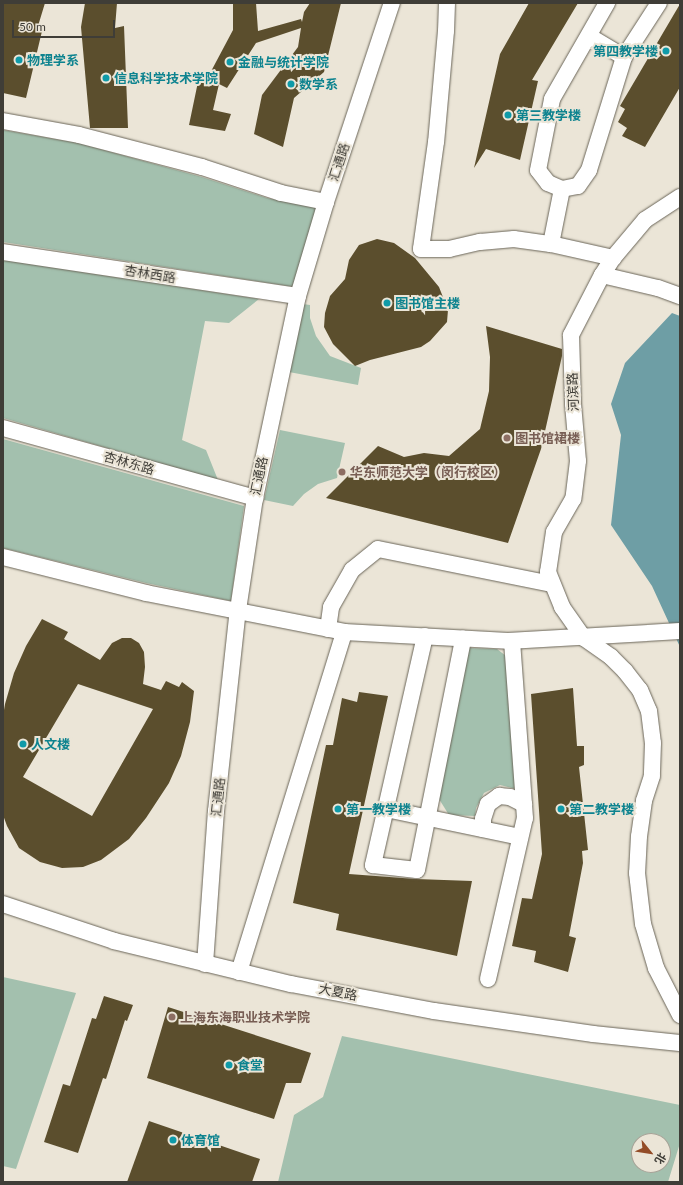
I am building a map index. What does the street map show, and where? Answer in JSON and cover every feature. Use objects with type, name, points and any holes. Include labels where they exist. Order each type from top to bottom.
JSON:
[{"type":"street","name":"汇通路","points":[[205,964],[216,811],[238,610],[254,498],[298,296],[326,202],[392,3]]},
{"type":"street","points":[[447,3],[446,31],[436,142],[421,248],[449,249],[480,242],[514,239],[551,244],[613,258]]},
{"type":"street","points":[[607,3],[552,99],[538,170],[548,183],[562,189],[578,186],[589,170],[624,57],[659,3]]},
{"type":"street","points":[[589,36],[624,57]]},
{"type":"street","points":[[3,121],[87,137],[202,167],[281,193],[326,202]]},
{"type":"street","points":[[551,244],[562,189]]},
{"type":"street","name":"河滨路","points":[[680,197],[645,220],[613,258],[602,275],[571,335],[573,404],[578,460],[573,499],[554,532],[548,572],[562,607],[584,638],[611,657],[625,672],[640,690],[649,711],[653,743],[652,776],[644,801],[639,836],[637,873],[643,924],[656,968],[680,1014]]},
{"type":"street","name":"杏林西路","points":[[3,252],[298,296]]},
{"type":"street","points":[[602,275],[658,288],[680,296]]},
{"type":"street","name":"杏林东路","points":[[3,428],[254,498]]},
{"type":"street","points":[[328,628],[331,608],[352,570],[378,549],[552,584]]},
{"type":"street","points":[[3,557],[146,593],[344,632],[512,641],[674,632]]},
{"type":"street","points":[[239,972],[344,632]]},
{"type":"street","points":[[425,636],[373,865],[417,870],[463,639]]},
{"type":"street","points":[[488,979],[525,818],[512,641]]},
{"type":"street","points":[[483,829],[483,819],[488,804],[499,796],[510,797],[524,804]]},
{"type":"street","points":[[386,809],[520,837]]},
{"type":"street","name":"大夏路","points":[[3,904],[114,941],[291,984],[434,1011],[593,1034],[680,1043]]},
{"type":"green space","points":[[3,130],[78,143],[202,177],[267,198],[318,208],[294,287],[3,242]]},
{"type":"green space","points":[[3,260],[259,299],[229,323],[205,321],[182,440],[206,450],[218,480],[3,418]]},
{"type":"green space","points":[[303,304],[310,305],[310,318],[316,336],[330,356],[361,368],[358,385],[289,372]]},
{"type":"green space","points":[[280,430],[345,443],[337,478],[318,484],[304,494],[293,506],[264,500]]},
{"type":"green space","points":[[3,439],[244,506],[231,601],[146,583],[3,548]]},
{"type":"green space","points":[[468,648],[497,649],[506,656],[516,789],[500,785],[484,793],[476,808],[475,816],[449,815],[439,799]]},
{"type":"green space","points":[[3,977],[76,993],[16,1169],[3,1166]]},
{"type":"green space","points":[[342,1036],[680,1105],[680,1143],[671,1172],[671,1133],[631,1133],[631,1173],[671,1173],[668,1182],[278,1182],[294,1115],[323,1097]]},
{"type":"water","points":[[672,313],[680,316],[680,647],[652,586],[611,525],[621,435],[611,404],[625,363]]},
{"type":"building","name":"物理学系","points":[[3,3],[45,3],[38,26],[43,27],[26,98],[3,93]]},
{"type":"building","name":"信息科学技术学院","points":[[85,3],[117,3],[115,28],[124,26],[128,128],[90,128],[81,27]]},
{"type":"building","points":[[233,3],[256,3],[258,31],[301,19],[302,22],[304,12],[310,3],[341,3],[324,72],[294,98],[283,147],[254,134],[262,95],[298,47],[301,28],[256,43],[227,88],[219,84],[213,110],[231,114],[225,131],[189,125],[199,77],[208,77],[233,30]]},
{"type":"building","name":"第三教学楼","points":[[529,3],[578,3],[532,80],[538,81],[520,160],[486,149],[474,168],[500,54]]},
{"type":"building","name":"第四教学楼","points":[[680,4],[680,87],[645,147],[622,136],[627,128],[618,122],[625,109],[620,106]]},
{"type":"building","name":"图书馆主楼","points":[[377,239],[394,243],[415,258],[439,287],[448,310],[447,322],[430,341],[421,347],[370,360],[355,366],[333,344],[324,327],[325,313],[330,296],[345,279],[349,260],[359,245]]},
{"type":"building","name":"图书馆裙楼","points":[[486,326],[562,349],[562,356],[541,449],[508,543],[326,498],[378,446],[404,457],[424,453],[449,456],[480,429],[489,391],[490,357]]},
{"type":"building","name":"人文楼","points":[[42,619],[68,632],[64,639],[100,660],[112,643],[122,638],[131,638],[139,643],[144,652],[145,667],[143,684],[161,690],[166,681],[179,687],[182,682],[194,691],[190,722],[181,756],[169,783],[146,818],[129,839],[101,860],[83,867],[62,868],[40,862],[19,848],[3,815],[3,716],[14,673],[26,646]],"holes":[[[78,684],[153,709],[92,816],[23,777]]]},
{"type":"building","name":"第二教学楼","points":[[573,688],[577,746],[584,746],[584,765],[579,767],[588,850],[582,851],[583,863],[569,936],[576,938],[568,972],[534,962],[536,951],[512,946],[522,898],[532,899],[542,854],[531,694]]},
{"type":"building","name":"第一教学楼","points":[[359,692],[388,696],[349,874],[472,881],[457,956],[336,930],[339,914],[293,903],[326,745],[333,745],[342,698],[357,702]]},
{"type":"building","points":[[104,996],[133,1005],[127,1021],[125,1020],[106,1079],[103,1078],[78,1153],[44,1142],[63,1084],[70,1086],[92,1018],[96,1019]]},
{"type":"building","name":"食堂","points":[[168,1007],[311,1053],[301,1083],[286,1083],[274,1119],[147,1078]]},
{"type":"building","name":"体育馆","points":[[149,1121],[260,1159],[252,1182],[127,1182]]},
{"type":"place","name":"第四教学楼","points":[[666,51]]},
{"type":"place","name":"物理学系","points":[[19,60]]},
{"type":"place","name":"金融与统计学院","points":[[230,62]]},
{"type":"place","name":"信息科学技术学院","points":[[106,78]]},
{"type":"place","name":"数学系","points":[[291,84]]},
{"type":"place","name":"第三教学楼","points":[[508,115]]},
{"type":"place","name":"图书馆主楼","points":[[387,303]]},
{"type":"place","name":"图书馆裙楼","points":[[507,438]]},
{"type":"place","name":"华东师范大学（闵行校区）","points":[[342,472]]},
{"type":"place","name":"人文楼","points":[[23,744]]},
{"type":"place","name":"第一教学楼","points":[[338,809]]},
{"type":"place","name":"第二教学楼","points":[[561,809]]},
{"type":"place","name":"上海东海职业技术学院","points":[[172,1017]]},
{"type":"place","name":"食堂","points":[[229,1065]]},
{"type":"place","name":"体育馆","points":[[173,1140]]}]
